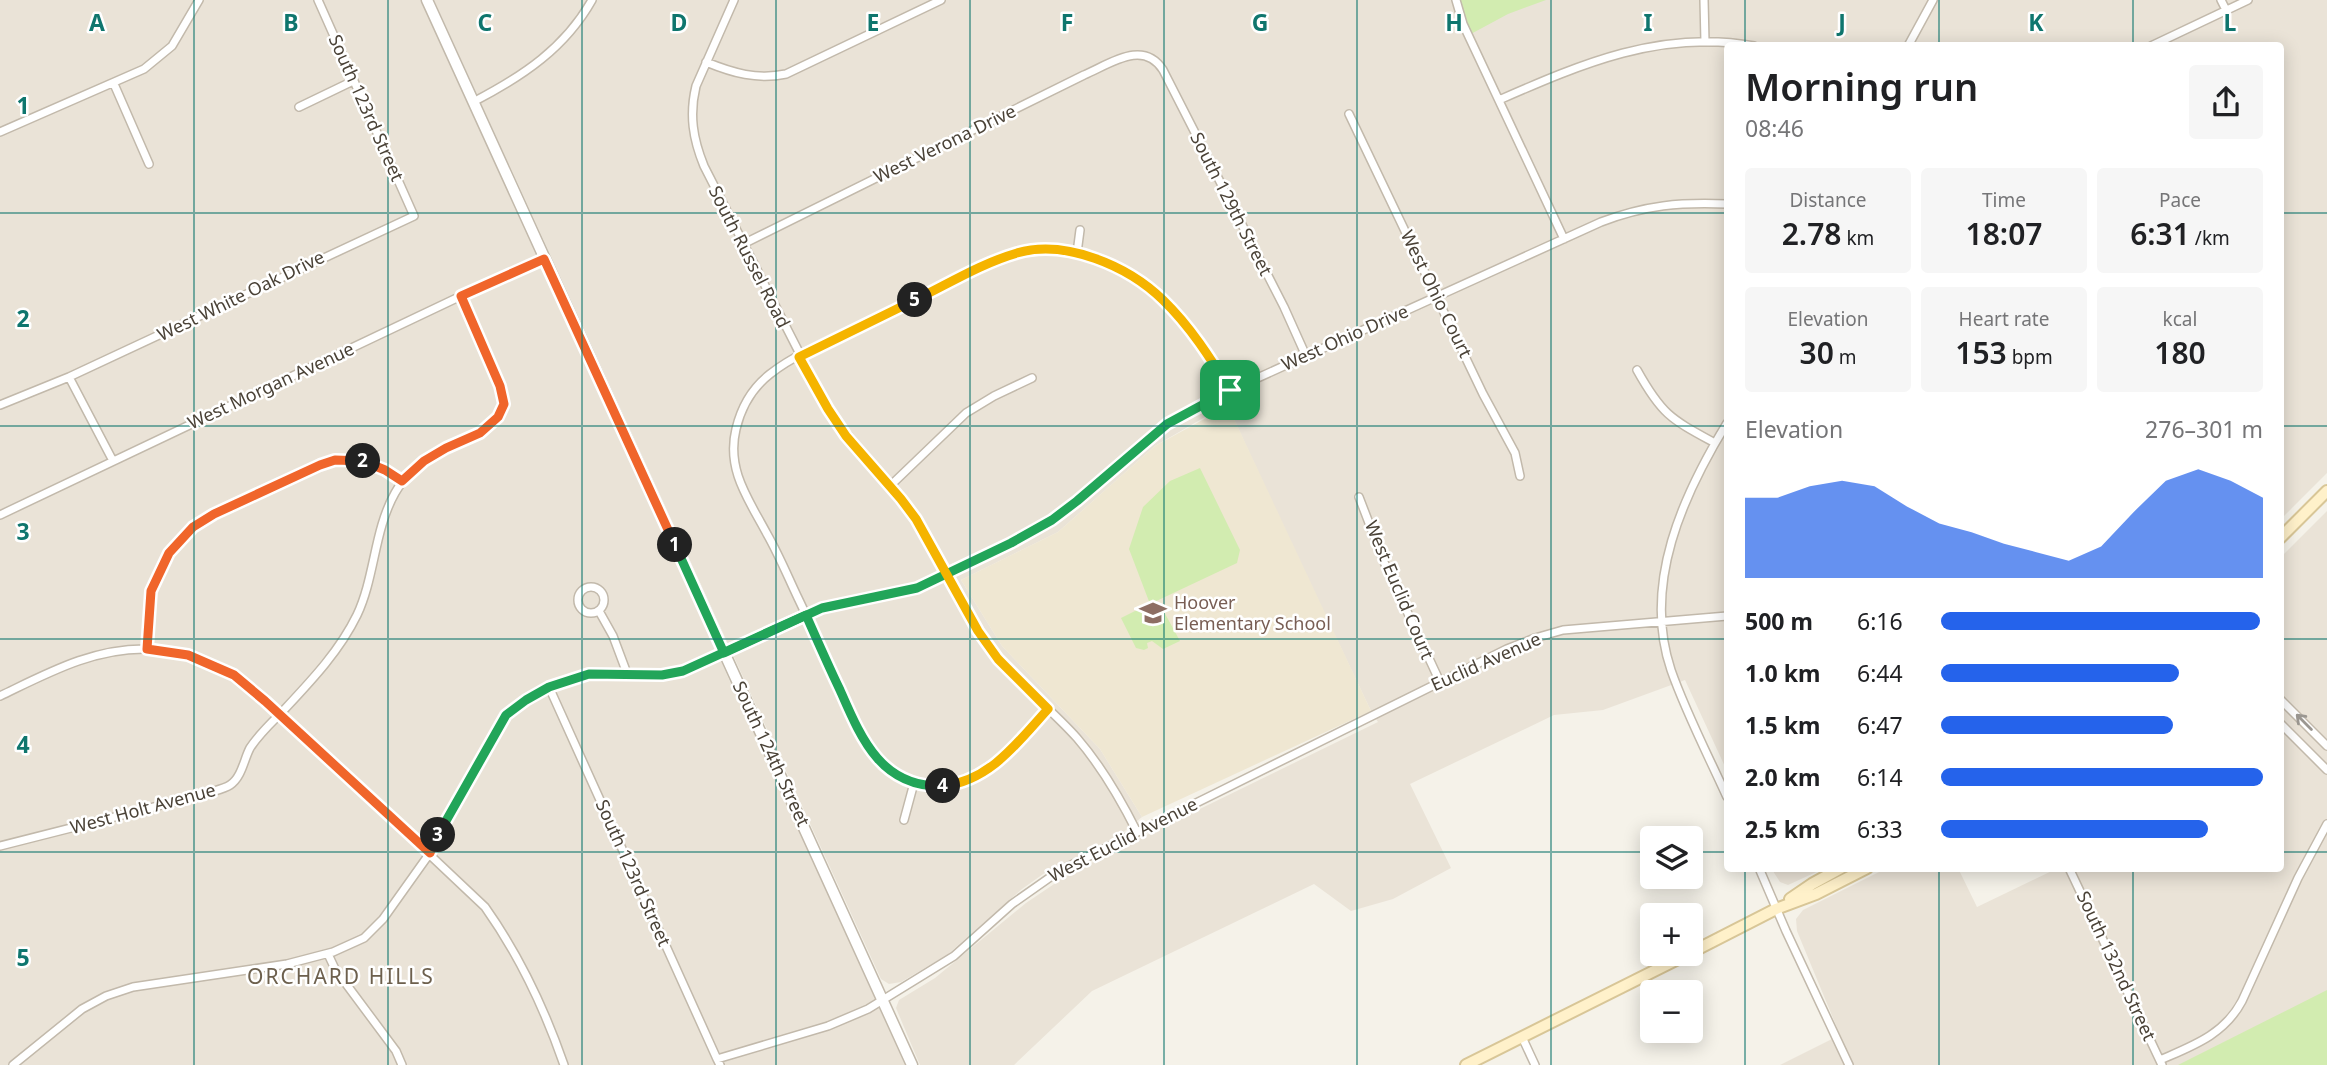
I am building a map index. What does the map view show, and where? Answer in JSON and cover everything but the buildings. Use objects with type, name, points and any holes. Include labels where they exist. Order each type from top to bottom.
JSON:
[{"type":"main road","points":[[2284,534],[2327,491]]},
{"type":"main road","points":[[1776,909],[1834,872]]},
{"type":"main road","points":[[1703,946],[1776,909],[1816,894],[1859,872]]},
{"type":"main road","points":[[1466,1065],[1663,966]]},
{"type":"street","points":[[0,132],[144,69],[172,46],[199,0]]},
{"type":"street","name":"South 123rd Street","points":[[318,0],[414,216]]},
{"type":"street","name":"South 124th Street","points":[[428,0],[912,1065]]},
{"type":"street","points":[[474,100],[525,73],[548,54],[573,29],[592,0]]},
{"type":"street","name":"South Russel Road","points":[[734,0],[706,62],[693,100],[691,115],[694,135],[704,166],[799,357],[834,418],[916,519],[972,621],[998,659],[1092,756],[1112,784],[1137,832]]},
{"type":"street","points":[[920,0],[924,9]]},
{"type":"street","points":[[706,62],[743,75],[761,77],[786,74],[941,0]]},
{"type":"street","points":[[1456,0],[1463,24],[1564,239]]},
{"type":"street","points":[[1704,0],[1705,42]]},
{"type":"street","points":[[1910,42],[1933,0]]},
{"type":"street","points":[[2221,0],[2226,10]]},
{"type":"street","points":[[2159,42],[2248,0]]},
{"type":"street","points":[[1499,100],[1570,68],[1615,54],[1670,44],[1724,44]]},
{"type":"street","name":"West Verona Drive","points":[[743,244],[1084,75],[1129,55],[1150,57]]},
{"type":"street","name":"South 129th Street","points":[[1150,57],[1163,70],[1284,307],[1306,356]]},
{"type":"street","points":[[299,107],[353,81]]},
{"type":"street","points":[[114,84],[149,164]]},
{"type":"street","name":"West Ohio Court","points":[[1349,114],[1483,394],[1515,453],[1520,476]]},
{"type":"street","name":"West Ohio Drive","points":[[13,1065],[72,1016],[106,996],[133,987],[287,964],[328,954],[364,938],[383,919],[430,853],[506,715],[549,687],[589,674],[662,675],[683,671],[806,615],[840,603],[917,588],[1052,520],[1161,428],[1230,390],[1601,222],[1639,209],[1686,202],[1724,204]]},
{"type":"street","name":"West White Oak Drive","points":[[0,405],[69,377],[414,216]]},
{"type":"street","points":[[1077,253],[1080,230]]},
{"type":"street","points":[[1048,709],[995,765],[963,783],[941,787],[914,783],[900,778],[885,767],[862,737],[772,544],[737,480],[734,457],[736,428],[749,397],[770,374],[799,357],[1004,257],[1038,249],[1077,253],[1106,264],[1154,292],[1193,335],[1230,390]]},
{"type":"street","name":"West Morgan Avenue","points":[[0,515],[544,259]]},
{"type":"street","name":"West Holt Avenue","points":[[0,846],[205,794],[232,784],[243,767],[249,749],[328,661],[357,614],[371,573],[388,506],[402,481],[424,461],[480,433],[498,417],[504,404],[500,386],[461,296]]},
{"type":"street","points":[[1637,370],[1654,400],[1665,412],[1715,443]]},
{"type":"street","points":[[69,377],[113,461]]},
{"type":"street","points":[[890,486],[966,412],[1032,379]]},
{"type":"street","points":[[1724,428],[1679,519],[1668,548],[1661,592],[1664,643],[1671,670],[1724,790]]},
{"type":"street","points":[[147,649],[151,591],[169,553],[193,527],[214,514],[335,460],[368,462],[402,481]]},
{"type":"street","name":"West Euclid Court","points":[[1359,497],[1384,562],[1440,682]]},
{"type":"street","points":[[599,611],[613,636],[628,676]]},
{"type":"street","name":"Euclid Avenue","points":[[1321,740],[1507,649],[1551,633],[1587,627],[1724,617]]},
{"type":"street","points":[[0,696],[66,664],[95,654],[128,649],[188,655],[234,675],[280,714],[485,907],[508,939],[564,1065]]},
{"type":"street","name":"South 123rd Street","points":[[549,687],[719,1062]]},
{"type":"street","points":[[2284,703],[2327,746]]},
{"type":"street","points":[[2284,727],[2327,770]]},
{"type":"street","name":"West Euclid Avenue","points":[[719,1062],[828,1026],[883,1001],[954,956],[1012,904],[1045,879],[1321,740]]},
{"type":"street","points":[[904,820],[914,783]]},
{"type":"street","points":[[2161,1063],[2207,1039],[2231,1018],[2242,1001],[2306,861],[2327,824]]},
{"type":"street","points":[[1761,872],[1849,1065]]},
{"type":"street","name":"South 132nd Street","points":[[2071,872],[2161,1063]]},
{"type":"street","points":[[328,954],[335,969],[396,1051],[402,1065]]},
{"type":"street","points":[[1522,1037],[1535,1065]]},
{"type":"shaded area","points":[[0,0],[423,0],[905,1065],[0,1065]]},
{"type":"shaded area","points":[[434,0],[2327,0],[2327,473],[2284,516],[2284,42],[1724,42],[1724,764],[1685,680],[1603,710],[1554,715],[1410,784],[1451,868],[1393,899],[1351,911],[1314,884],[1092,991],[1014,1065],[920,1065],[896,1008],[899,1000],[935,978],[1026,903],[1066,876],[1124,846],[1378,722],[1228,406],[1155,446],[1058,532],[961,580],[1002,646],[1100,749],[1142,817],[1121,834],[1046,872],[1022,889],[947,955],[901,982],[889,984],[881,979]]},
{"type":"shaded area","name":"Hoover Elementary School","points":[[1228,406],[1371,711],[1142,817],[1100,749],[1002,646],[961,580],[1058,532],[1155,446]]},
{"type":"shaded area","points":[[2327,511],[2327,1065],[1780,1065],[1840,1035],[1797,931],[1796,919],[1803,910],[1879,872],[1960,872],[1977,907],[2050,872],[2284,872],[2284,554]]},
{"type":"shaded area","points":[[1774,872],[1816,872],[1788,885],[1780,882]]},
{"type":"green space","points":[[1456,0],[1546,0],[1508,14],[1469,35]]},
{"type":"green space","points":[[1200,468],[1240,550],[1237,563],[1150,604],[1129,549],[1143,507],[1170,481]]},
{"type":"green space","points":[[1143,607],[1150,617],[1163,610],[1180,641],[1163,649],[1152,641],[1147,643],[1148,648],[1144,650],[1136,648],[1121,618]]},
{"type":"green space","points":[[2327,990],[2327,1065],[2178,1065]]},
{"type":"place","name":"Hoover Elementary School","points":[[1153,613]]},
{"type":"district","name":"ORCHARD HILLS","points":[[341,977]]},
{"type":"route","points":[[1230,390],[1167,424],[1077,501],[1052,520],[1011,543],[947,575],[917,588],[822,608],[790,621],[724,653],[544,259],[461,296],[500,386],[504,404],[498,417],[480,433],[424,461],[402,481],[368,462],[335,460],[214,514],[193,527],[169,553],[151,591],[147,649],[188,655],[234,675],[430,853],[506,715],[526,700],[549,687],[589,674],[662,675],[683,671],[724,653],[751,639],[790,621],[806,615],[856,727],[876,758],[900,778],[926,786],[951,786],[989,770],[1048,709],[998,659],[978,631],[952,587],[947,575],[941,563],[916,519],[846,436],[799,357],[1004,257],[1019,252],[1052,249],[1077,253],[1100,261],[1144,284],[1166,303],[1201,345],[1230,390]]}]
